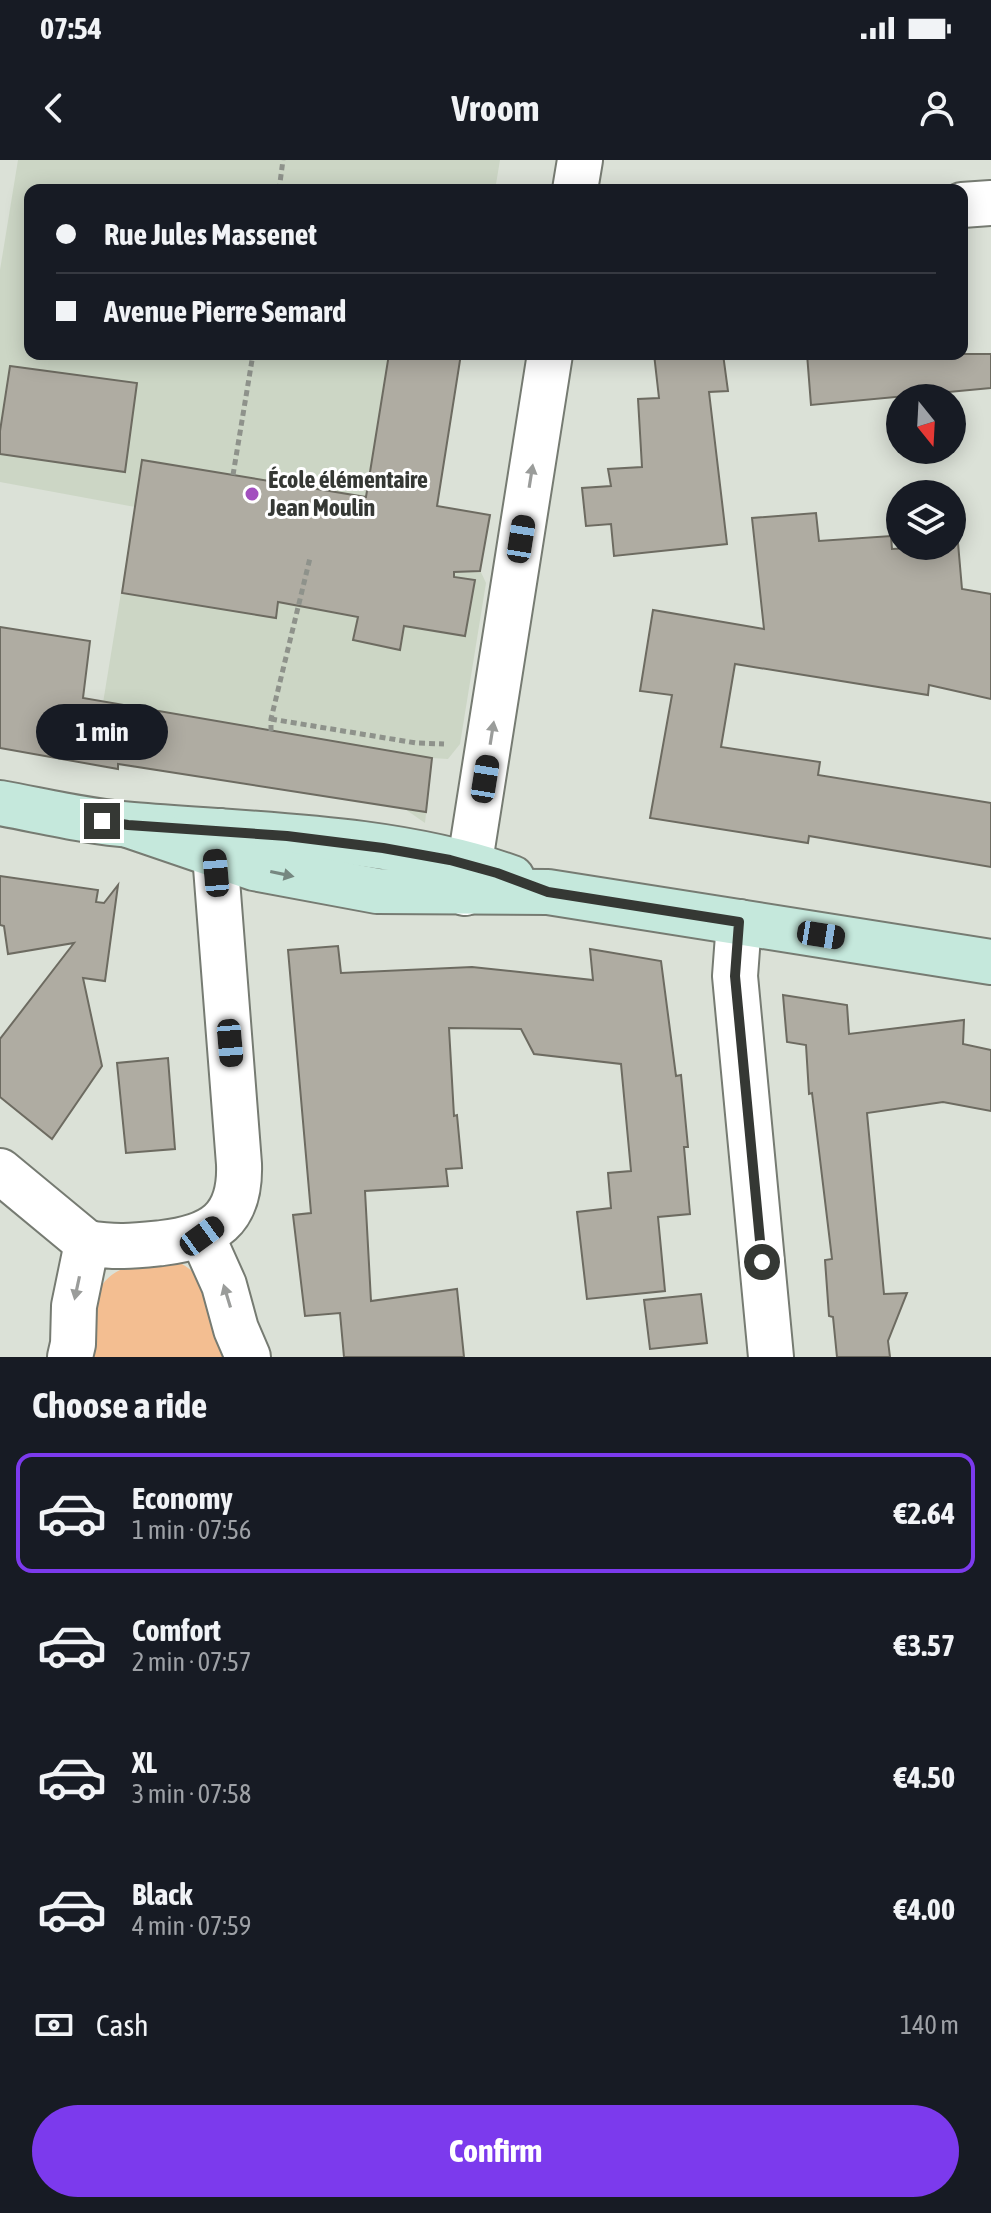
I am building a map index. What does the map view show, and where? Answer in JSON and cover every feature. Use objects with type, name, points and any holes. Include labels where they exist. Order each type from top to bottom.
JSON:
[{"type":"main road","points":[[0,803],[217,843],[383,848],[468,879],[991,962]]},
{"type":"street","points":[[576,184],[580,160]]},
{"type":"street","points":[[968,205],[991,203]]},
{"type":"street","points":[[468,879],[549,360]]},
{"type":"street","points":[[0,1171],[87,1243],[118,1248],[202,1236],[223,1221],[235,1201],[240,1183],[217,843]]},
{"type":"street","points":[[739,922],[735,976],[771,1357]]},
{"type":"street","points":[[202,1236],[224,1285],[236,1329],[248,1357]]},
{"type":"street","points":[[70,1357],[74,1306],[87,1243]]},
{"type":"path","points":[[280,184],[283,160]]},
{"type":"path","points":[[233,475],[252,360]]},
{"type":"path","points":[[271,731],[271,719],[310,558]]},
{"type":"path","points":[[271,719],[416,743],[445,744]]},
{"type":"shaded area","name":"École élémentaire Jean Moulin","points":[[18,160],[500,160],[496,184],[24,184],[24,360],[460,360],[437,506],[490,515],[480,570],[486,583],[460,744],[448,759],[432,758],[425,823],[405,809],[94,758],[135,507],[0,482],[0,270]]},
{"type":"shaded area","points":[[169,1259],[184,1265],[204,1285],[216,1312],[228,1357],[93,1357],[96,1299],[107,1279],[125,1268]]},
{"type":"building","points":[[968,354],[991,354],[991,388],[966,390],[966,384],[886,384],[886,398],[811,405],[807,360],[968,360]]},
{"type":"building","points":[[388,360],[460,360],[437,506],[490,515],[480,571],[454,572],[454,577],[475,580],[465,636],[404,626],[400,650],[353,640],[358,617],[278,602],[276,618],[122,593],[142,460],[366,497]]},
{"type":"building","points":[[655,360],[724,360],[728,391],[709,392],[727,544],[614,556],[611,524],[586,526],[582,488],[611,486],[608,469],[642,467],[638,399],[659,398]]},
{"type":"building","points":[[10,366],[137,383],[125,472],[0,454],[0,431]]},
{"type":"building","points":[[816,513],[819,541],[886,536],[886,560],[959,560],[962,589],[991,594],[991,699],[929,685],[928,695],[735,664],[721,747],[820,762],[818,775],[991,803],[991,867],[809,836],[808,843],[650,818],[672,695],[640,691],[653,610],[764,629],[752,518]]},
{"type":"building","points":[[0,627],[90,641],[83,698],[432,758],[426,812],[118,764],[118,769],[0,748]]},
{"type":"building","points":[[0,876],[98,890],[96,902],[104,903],[118,885],[105,981],[83,978],[102,1066],[52,1139],[0,1097],[0,1039],[74,943],[8,954],[4,926],[0,925]]},
{"type":"building","points":[[338,946],[341,973],[472,967],[593,980],[590,949],[661,961],[676,1076],[681,1075],[690,1214],[658,1217],[665,1291],[587,1299],[577,1212],[611,1208],[608,1173],[631,1171],[621,1064],[534,1054],[521,1029],[449,1028],[454,1116],[457,1115],[462,1168],[446,1169],[448,1186],[365,1191],[371,1301],[457,1289],[464,1357],[344,1357],[340,1313],[305,1316],[293,1215],[311,1213],[288,950]]},
{"type":"building","points":[[783,995],[847,1005],[849,1034],[964,1020],[963,1044],[991,1050],[991,1111],[943,1102],[867,1113],[884,1294],[907,1293],[888,1341],[890,1357],[837,1357],[833,1317],[829,1316],[825,1260],[832,1259],[812,1093],[809,1094],[806,1045],[787,1042]]},
{"type":"building","points":[[168,1058],[175,1149],[126,1153],[117,1063]]},
{"type":"building","points":[[701,1294],[707,1343],[650,1349],[644,1300]]},
{"type":"place","name":"École élémentaire Jean Moulin","points":[[252,494]]},
{"type":"route","points":[[102,821],[287,836],[383,848],[450,860],[548,892],[739,922],[735,976],[762,1262]]}]
